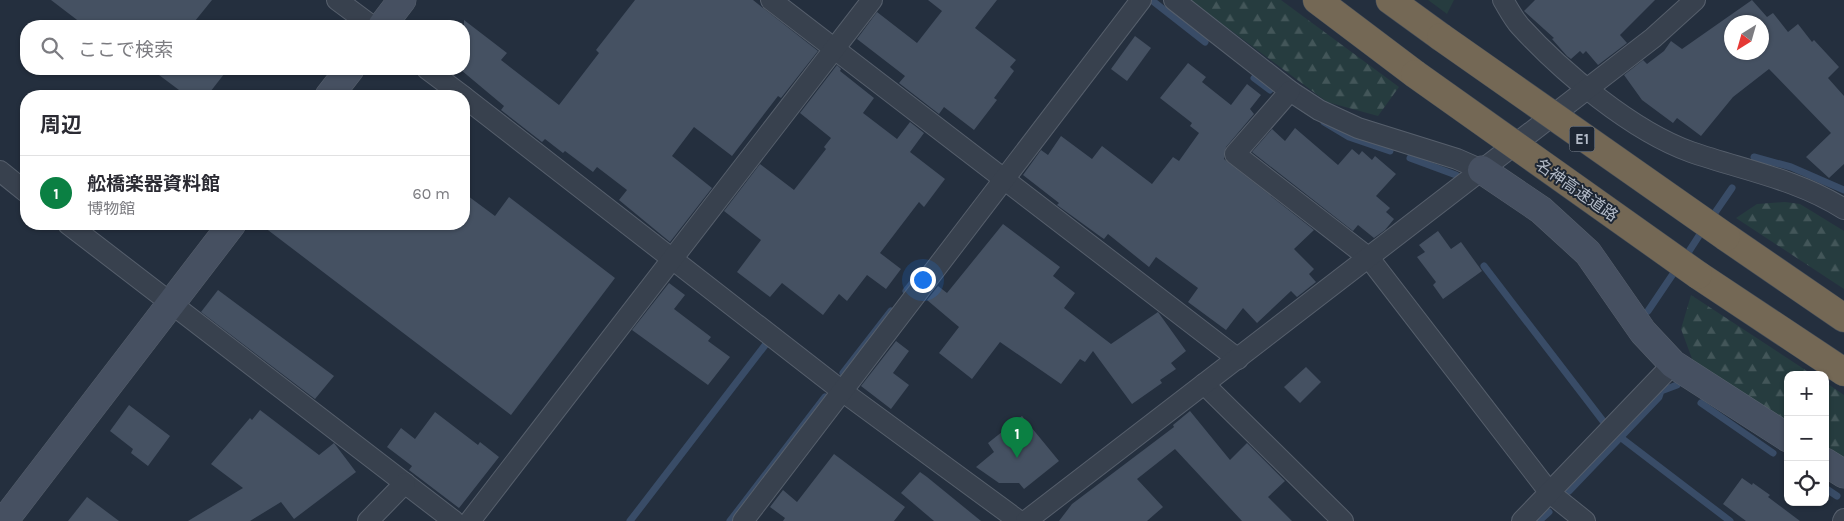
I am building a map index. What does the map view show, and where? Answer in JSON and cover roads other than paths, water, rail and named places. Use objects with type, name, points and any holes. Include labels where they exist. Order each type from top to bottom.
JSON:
[{"type":"highway","name":"名神高速道路","points":[[1317,0],[1415,74],[1698,275],[1844,372]]},
{"type":"highway","name":"E1","points":[[1390,0],[1441,38],[1844,318]]},
{"type":"street","points":[[337,0],[364,20]]},
{"type":"street","points":[[387,20],[402,0]]},
{"type":"street","points":[[771,0],[1238,359]]},
{"type":"street","points":[[470,521],[872,0]]},
{"type":"street","points":[[743,521],[1142,0]]},
{"type":"street","points":[[1174,0],[1290,91],[1319,110],[1358,128],[1457,159],[1482,170],[1541,210],[1588,253],[1643,332],[1673,364],[1784,435]]},
{"type":"street","points":[[1503,0],[1519,25],[1587,89],[1652,134],[1689,151],[1789,181],[1844,209]]},
{"type":"street","points":[[1026,521],[1653,38],[1695,0]]},
{"type":"street","points":[[334,90],[345,75]]},
{"type":"street","points":[[435,75],[454,90]]},
{"type":"street","points":[[1290,91],[1235,154],[1369,258],[1550,492],[1585,521]]},
{"type":"street","points":[[470,102],[842,391],[1019,521]]},
{"type":"street","points":[[0,172],[20,187]]},
{"type":"street","points":[[76,230],[454,521]]},
{"type":"street","points":[[5,517],[227,230]]},
{"type":"street","points":[[1522,521],[1673,364]]},
{"type":"street","points":[[1204,384],[1344,521]]},
{"type":"street","points":[[1829,465],[1844,474]]},
{"type":"street","points":[[368,521],[405,483]]},
{"type":"waterway","points":[[1154,2],[1205,42]]},
{"type":"waterway","points":[[1254,78],[1270,90]]},
{"type":"waterway","points":[[1324,122],[1349,137],[1390,151]]},
{"type":"waterway","points":[[1754,157],[1791,167],[1844,190]]},
{"type":"waterway","points":[[1410,158],[1456,175]]},
{"type":"waterway","points":[[1710,220],[1732,188]]},
{"type":"waterway","points":[[1684,259],[1704,228]]},
{"type":"waterway","points":[[1484,266],[1603,421]]},
{"type":"waterway","points":[[1648,311],[1677,268]]},
{"type":"waterway","points":[[906,291],[918,276]]},
{"type":"waterway","points":[[843,373],[891,311]]},
{"type":"waterway","points":[[630,521],[766,344]]},
{"type":"waterway","points":[[1569,491],[1659,397],[1661,391],[1677,385]]},
{"type":"waterway","points":[[730,521],[825,397]]},
{"type":"waterway","points":[[1701,403],[1773,453]]},
{"type":"waterway","points":[[1620,437],[1730,521]]},
{"type":"waterway","points":[[1829,491],[1837,496]]},
{"type":"waterway","points":[[1539,521],[1549,512]]},
{"type":"place","name":"舩橋楽器資料館","points":[[1017,458]]}]
